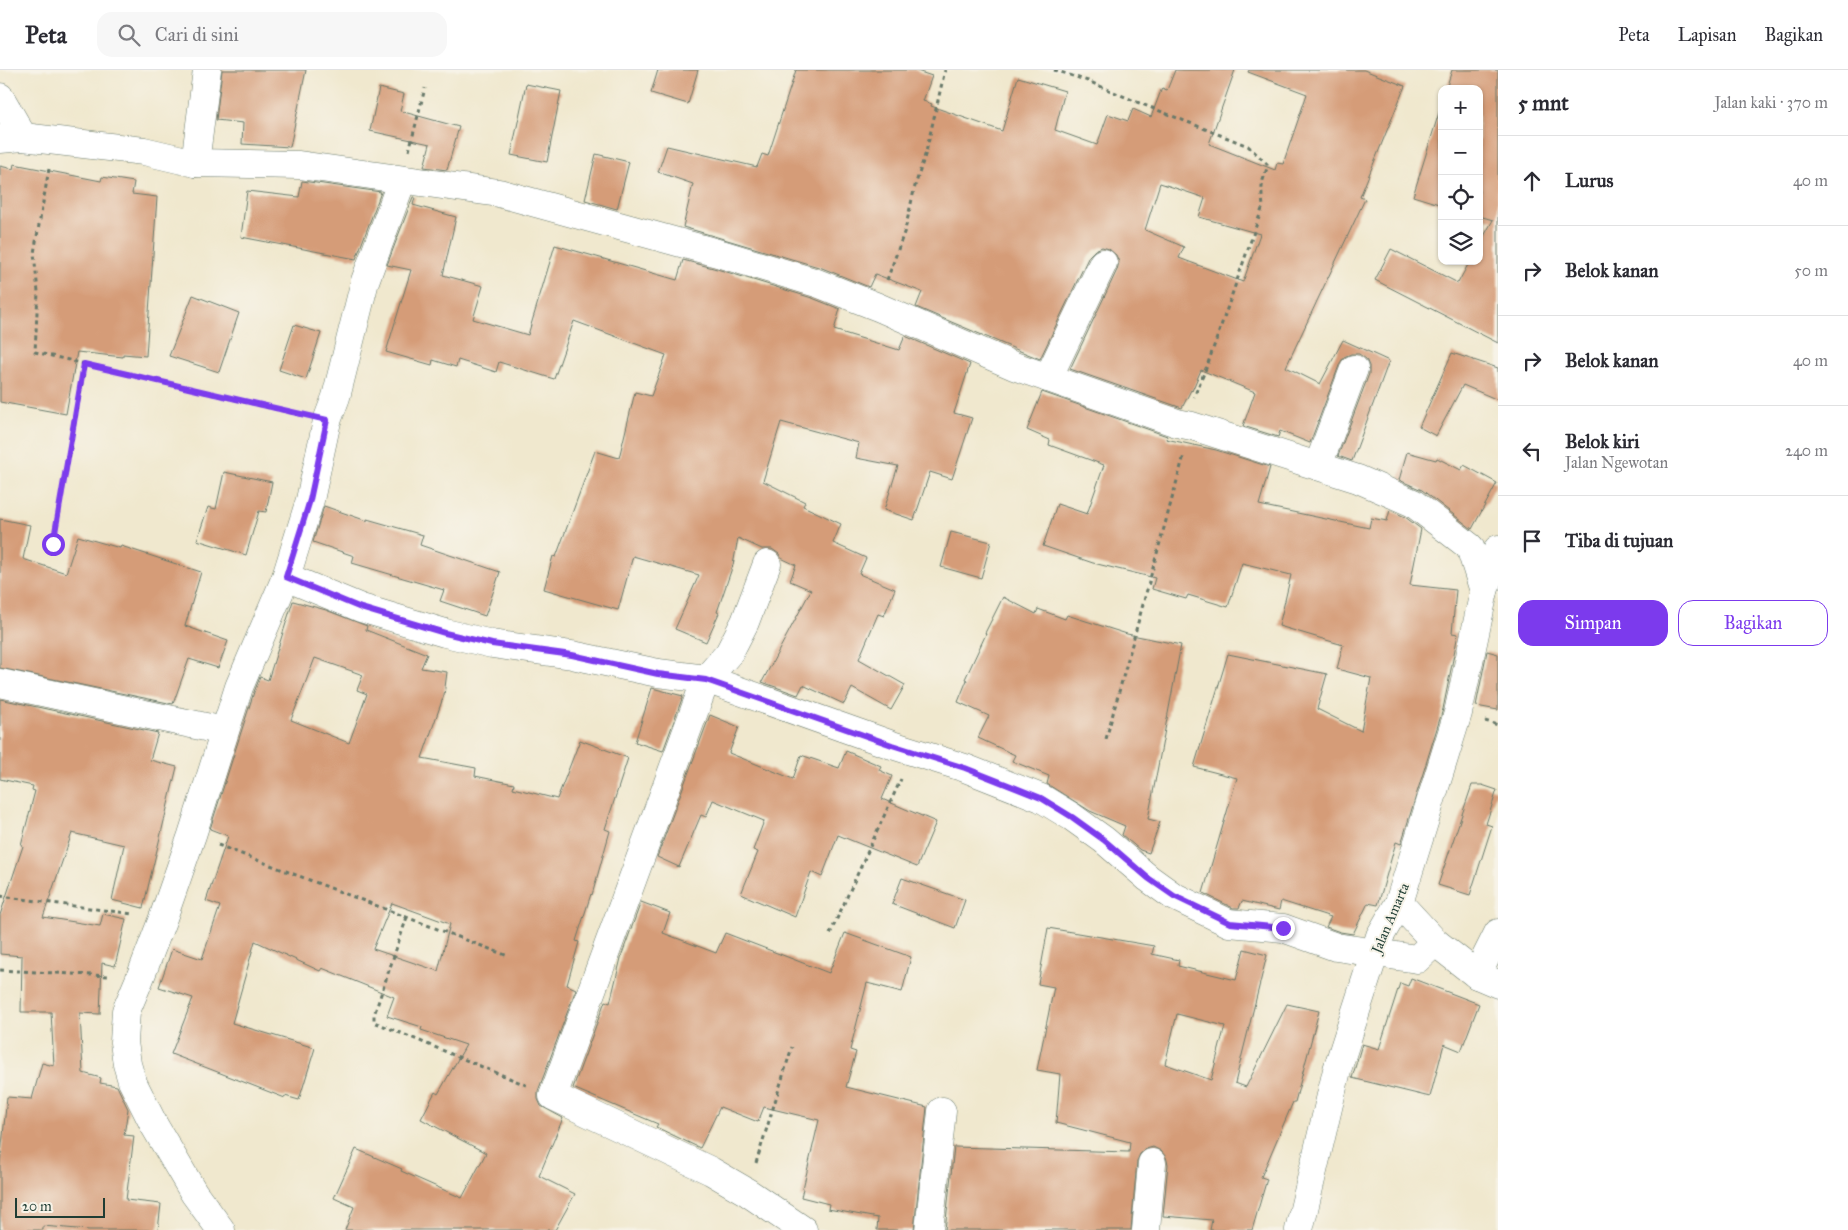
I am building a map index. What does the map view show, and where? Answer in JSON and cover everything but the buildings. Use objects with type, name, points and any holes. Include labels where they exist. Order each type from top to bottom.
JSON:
[{"type":"street","points":[[195,163],[207,70]]},
{"type":"street","points":[[0,97],[11,138],[53,140],[144,151],[195,163],[299,165],[499,193],[817,283],[878,307],[1014,366],[1185,424],[1358,479],[1413,503],[1470,547],[1484,591]]},
{"type":"street","points":[[224,1227],[194,1193],[154,1125],[132,1081],[126,1064],[124,1042],[126,1011],[163,918],[239,688],[286,577],[310,500],[327,420],[336,397],[365,281],[402,180]]},
{"type":"street","points":[[1048,378],[1102,263]]},
{"type":"street","points":[[1318,466],[1354,369]]},
{"type":"street","points":[[1470,547],[1498,542]]},
{"type":"street","name":"Jalan Amarta","points":[[1299,1230],[1337,1070],[1380,936],[1399,903],[1458,713],[1484,591],[1498,549]]},
{"type":"street","points":[[767,564],[745,622],[729,653],[706,680],[553,1096],[668,1150],[747,1192],[803,1230]]},
{"type":"street","points":[[286,577],[361,608],[445,633],[492,644],[572,655],[658,674],[706,680],[892,745],[965,768],[1041,798],[1104,840],[1148,878],[1174,896],[1230,923],[1283,928],[1336,947],[1417,959],[1435,942]]},
{"type":"street","points":[[0,683],[224,730]]},
{"type":"street","points":[[1399,903],[1435,942],[1487,979],[1498,933]]},
{"type":"street","points":[[929,1230],[942,1111]]},
{"type":"street","points":[[1146,1230],[1152,1163]]},
{"type":"path","points":[[878,307],[905,230],[915,186],[934,124],[945,70]]},
{"type":"path","points":[[1054,70],[1088,81],[1248,146],[1267,164],[1267,172],[1263,180],[1263,206],[1226,316],[1185,424],[1106,739]]},
{"type":"path","points":[[402,180],[425,88]]},
{"type":"path","points":[[53,140],[34,253],[38,292],[35,352],[327,420]]},
{"type":"path","points":[[53,544],[84,364]]},
{"type":"path","points":[[830,934],[913,751]]},
{"type":"path","points":[[192,835],[508,956]]},
{"type":"path","points":[[0,896],[163,918]]},
{"type":"path","points":[[407,917],[374,1014],[374,1022],[553,1096]]},
{"type":"path","points":[[0,970],[140,978]]},
{"type":"path","points":[[747,1192],[792,1047]]},
{"type":"route","points":[[53,544],[84,364],[327,420],[310,500],[286,577],[361,608],[445,633],[492,644],[572,655],[658,674],[706,680],[892,745],[965,768],[1041,798],[1104,840],[1148,878],[1174,896],[1230,923],[1283,928]]}]
